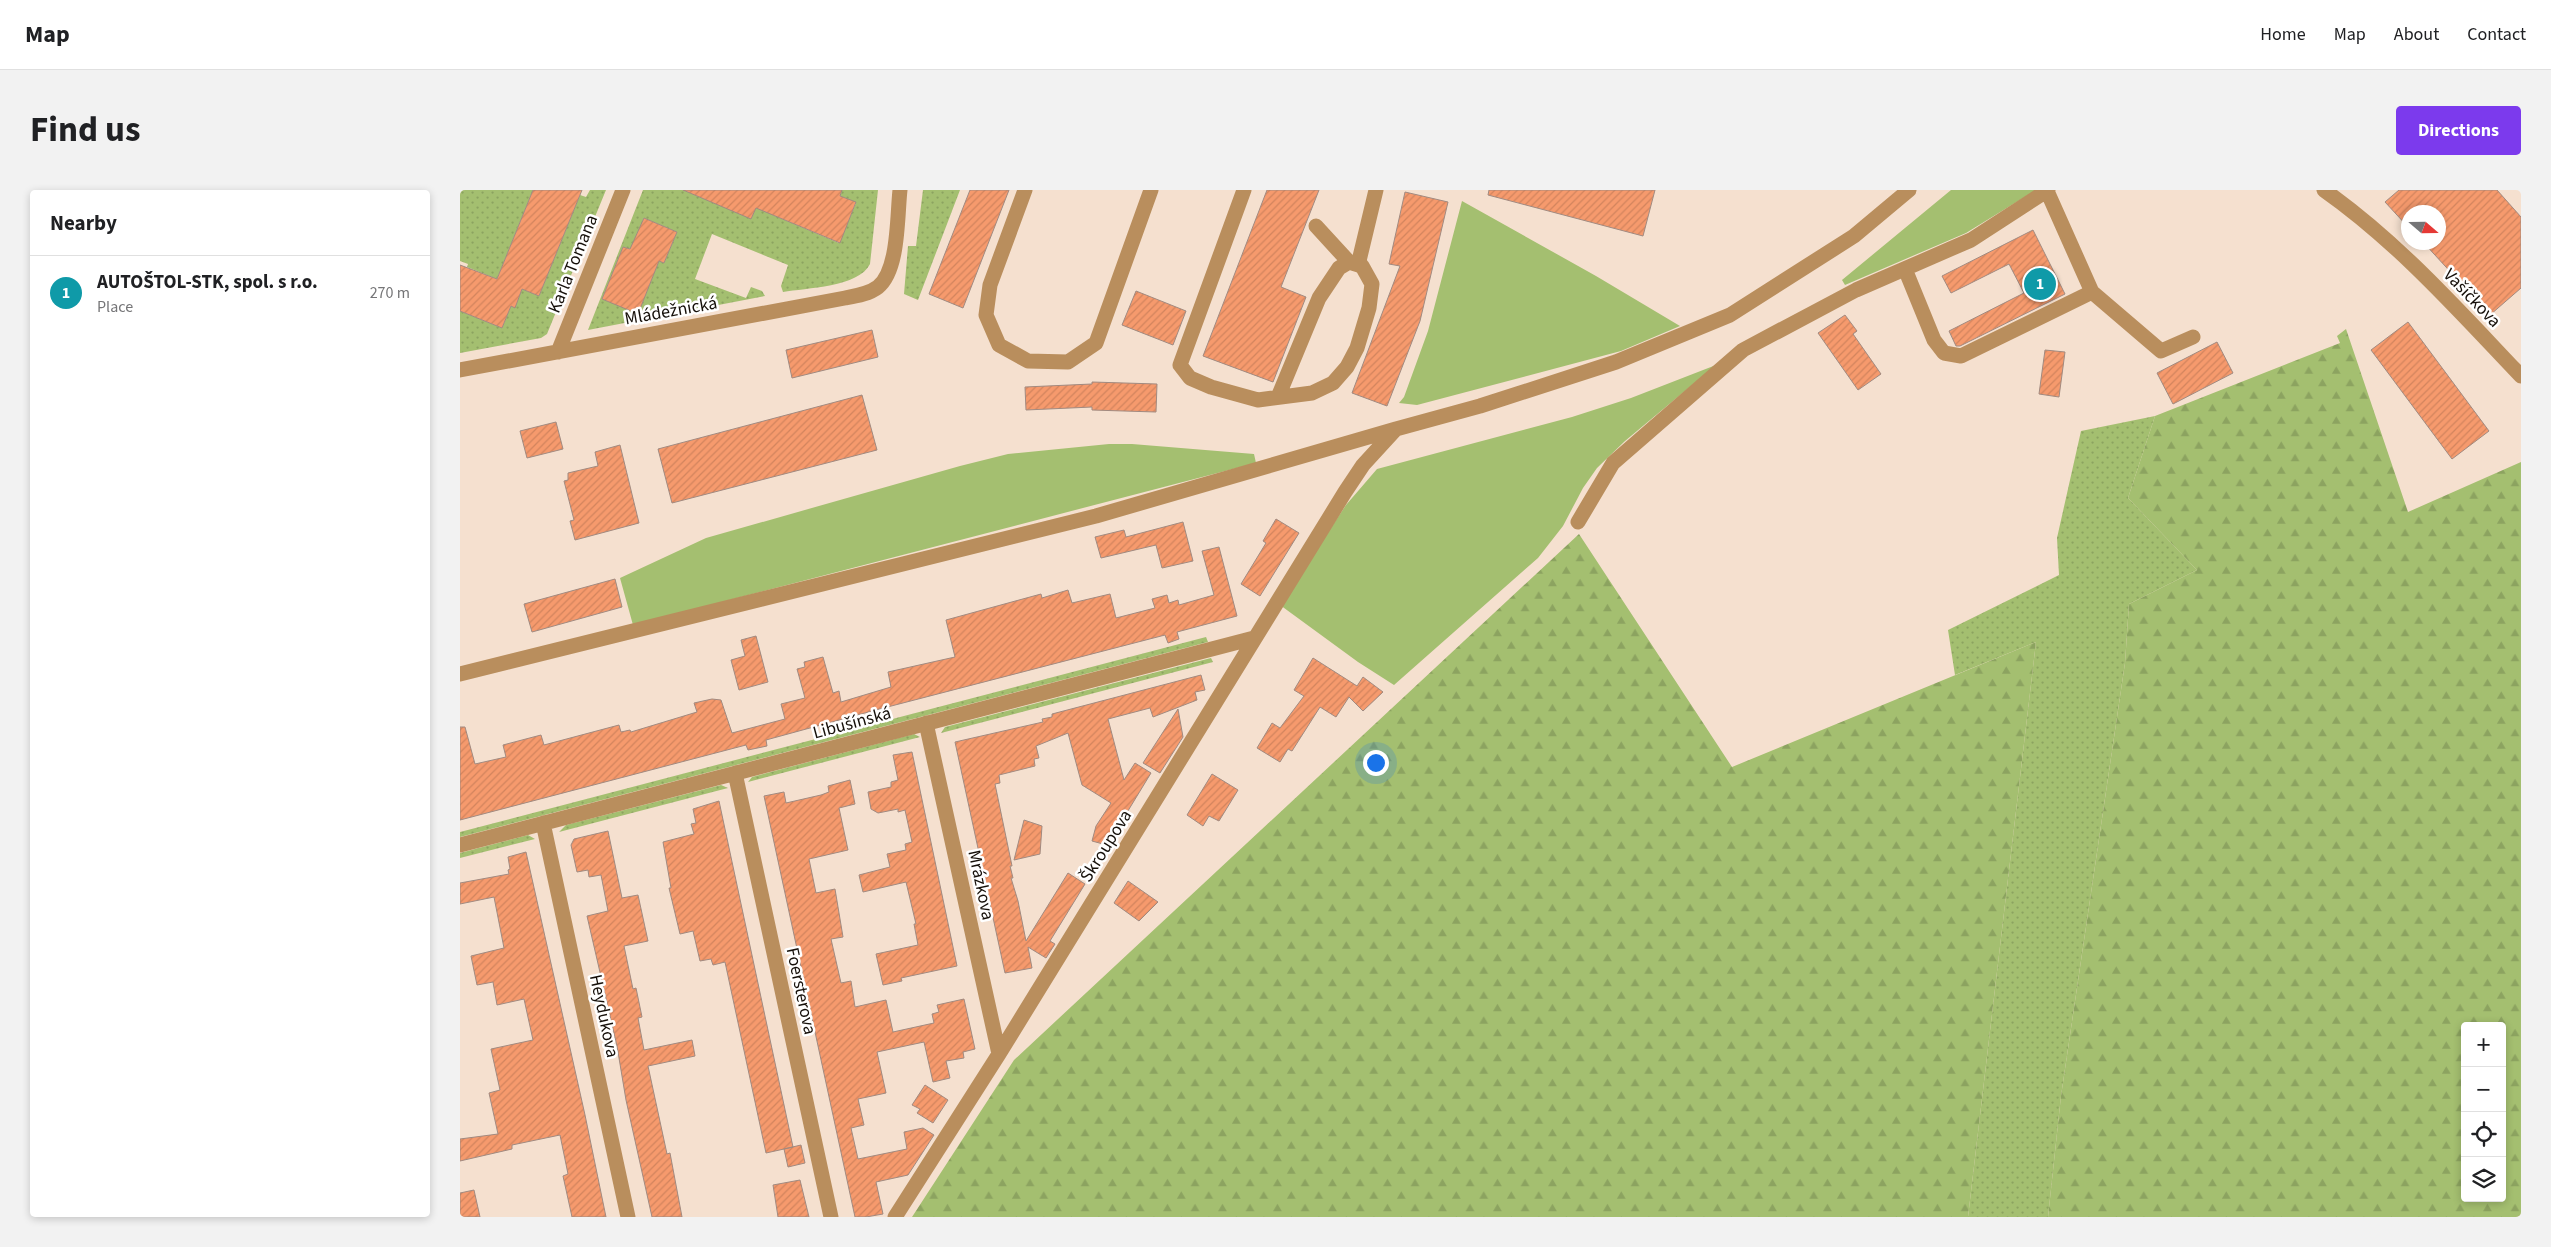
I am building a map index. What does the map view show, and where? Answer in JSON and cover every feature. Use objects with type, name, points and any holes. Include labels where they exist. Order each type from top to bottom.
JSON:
[{"type":"street","name":"Karla Tomana","points":[[558,352],[623,190]]},
{"type":"street","name":"Mládežnická","points":[[460,370],[845,298],[873,291],[885,280],[892,267],[900,190]]},
{"type":"street","points":[[1025,190],[990,284],[986,315],[1000,345],[1028,361],[1068,362],[1096,343],[1151,190]]},
{"type":"street","points":[[1244,190],[1180,365],[1190,378],[1211,387],[1258,400],[1312,393],[1333,383],[1346,367],[1357,348],[1367,316],[1372,284],[1362,266],[1353,263],[1316,226]]},
{"type":"street","points":[[1353,263],[1376,190]]},
{"type":"street","points":[[460,674],[1096,516],[1480,406],[1616,362],[1730,315],[1854,236],[1909,190]]},
{"type":"street","name":"Vašíčkova","points":[[2324,190],[2347,206],[2403,254],[2521,376]]},
{"type":"street","points":[[1578,522],[1613,464],[1743,350],[1856,290],[1971,240],[2048,191],[2092,292],[2161,351],[2193,337]]},
{"type":"street","points":[[1278,397],[1319,298],[1338,268],[1353,263]]},
{"type":"street","points":[[1905,269],[1934,340],[1944,353],[1960,356],[2092,292]]},
{"type":"street","name":"Škroupova","points":[[895,1217],[999,1054],[1254,638],[1363,465],[1396,429]]},
{"type":"street","name":"Libušínská","points":[[460,845],[1254,638]]},
{"type":"street","name":"Mrázkova","points":[[926,723],[999,1054]]},
{"type":"street","name":"Foersterova","points":[[735,773],[831,1217]]},
{"type":"street","name":"Heydukova","points":[[543,823],[628,1217]]},
{"type":"green space","points":[[460,190],[533,190],[497,279],[467,267],[468,264],[460,261]]},
{"type":"green space","points":[[590,190],[606,190],[547,334],[541,338],[460,353],[460,311],[502,328],[511,306],[515,307],[522,289],[539,296],[580,195],[586,197]]},
{"type":"green space","points":[[643,190],[683,190],[751,218],[760,198],[773,215],[839,243],[856,203],[840,196],[842,190],[878,190],[870,264],[864,272],[855,278],[831,285],[783,292],[781,286],[788,265],[712,234],[695,279],[746,298],[751,287],[762,291],[765,296],[588,330]],"holes":[[[644,218],[677,232],[664,263],[659,261],[638,313],[602,299],[623,247],[631,249]]]},
{"type":"green space","points":[[923,190],[960,190],[918,300],[904,294],[908,246],[916,246]]},
{"type":"green space","points":[[1951,190],[2036,190],[1966,233],[1845,285],[1842,280]]},
{"type":"green space","points":[[1462,201],[1596,276],[1680,326],[1621,351],[1417,405],[1399,403],[1404,397],[1428,331]]},
{"type":"green space","points":[[2346,329],[2408,512],[2521,462],[2521,1217],[2048,1217],[2061,1096],[2125,663],[2129,604],[2197,570],[2128,498],[2155,416],[2340,343],[2337,336]]},
{"type":"green space","points":[[1716,365],[1625,441],[1597,468],[1583,488],[1563,526],[1538,558],[1394,685],[1358,662],[1280,605],[1346,505],[1377,469],[1572,417],[1631,398]]},
{"type":"green space","points":[[2155,416],[2128,498],[2197,570],[2129,604],[2125,663],[2061,1096],[2048,1217],[1968,1217],[2036,642],[1955,675],[1948,630],[2059,575],[2057,538],[2081,431]]},
{"type":"green space","points":[[1109,444],[1132,444],[1254,454],[1256,463],[633,625],[620,578],[706,538],[1008,454]]},
{"type":"green space","points":[[1579,534],[1732,767],[2036,642],[1968,1217],[912,1217],[1014,1060]]},
{"type":"green space","points":[[1206,637],[1208,642],[460,837],[460,832]]},
{"type":"green space","points":[[1211,658],[1213,662],[941,733],[945,727]]},
{"type":"green space","points":[[914,734],[920,737],[748,782],[752,777]]},
{"type":"green space","points":[[721,785],[728,788],[559,832],[566,825]]},
{"type":"green space","points":[[528,835],[535,839],[460,858],[460,853]]},
{"type":"building","points":[[533,190],[582,190],[539,296],[522,289],[515,308],[511,306],[502,328],[460,311],[460,265],[497,279]]},
{"type":"building","points":[[683,190],[842,190],[840,196],[856,202],[840,243],[756,208],[751,219]]},
{"type":"building","points":[[970,190],[1009,190],[963,308],[929,294]]},
{"type":"building","points":[[1267,190],[1319,190],[1281,287],[1306,297],[1273,382],[1203,356]]},
{"type":"building","points":[[1489,190],[1655,190],[1643,236],[1488,195]]},
{"type":"building","points":[[2399,190],[2497,190],[2521,217],[2521,288],[2490,315],[2430,250],[2446,250],[2446,205],[2401,205],[2401,219],[2385,202]]},
{"type":"building","points":[[1405,192],[1448,202],[1420,321],[1387,406],[1352,393],[1400,266],[1389,264]]},
{"type":"building","points":[[644,218],[677,232],[664,263],[659,261],[638,314],[602,299],[623,247],[630,249]]},
{"type":"building","points":[[2033,230],[2065,294],[1960,346],[1956,346],[1949,331],[2024,293],[2009,264],[1951,293],[1942,276]]},
{"type":"building","points":[[1136,291],[1186,311],[1173,345],[1122,325]]},
{"type":"building","points":[[1845,315],[1857,331],[1853,334],[1881,374],[1858,390],[1818,333]]},
{"type":"building","points":[[2408,322],[2489,431],[2452,459],[2371,350]]},
{"type":"building","points":[[872,330],[878,357],[792,378],[786,350]]},
{"type":"building","points":[[2217,342],[2233,373],[2173,404],[2157,373]]},
{"type":"building","points":[[2045,350],[2065,352],[2059,397],[2039,394]]},
{"type":"building","points":[[1092,382],[1157,384],[1156,412],[1092,410],[1092,407],[1026,410],[1025,387],[1092,384]]},
{"type":"building","points":[[862,395],[877,450],[672,503],[658,449]]},
{"type":"building","points":[[556,422],[563,449],[527,458],[520,431]]},
{"type":"building","points":[[620,445],[639,523],[575,540],[570,521],[574,520],[564,481],[568,480],[568,473],[598,466],[595,452]]},
{"type":"building","points":[[1276,519],[1299,533],[1260,596],[1241,584],[1266,543],[1263,541]]},
{"type":"building","points":[[1183,522],[1193,561],[1162,568],[1156,545],[1101,558],[1095,537],[1124,530],[1126,537]]},
{"type":"building","points":[[1219,547],[1237,616],[1177,632],[1179,639],[1168,643],[1165,635],[766,740],[767,746],[748,750],[746,745],[460,820],[460,727],[465,727],[475,764],[506,757],[503,745],[541,735],[544,745],[619,725],[621,732],[630,730],[631,732],[697,712],[694,703],[712,699],[721,700],[732,733],[785,719],[781,704],[805,698],[797,669],[805,667],[804,662],[823,657],[833,693],[839,691],[841,702],[891,687],[888,672],[955,657],[946,620],[1041,594],[1042,598],[1068,590],[1072,603],[1110,594],[1116,618],[1155,608],[1152,599],[1167,595],[1169,603],[1178,600],[1179,605],[1214,595],[1202,551]]},
{"type":"building","points":[[615,579],[622,607],[532,632],[524,604]]},
{"type":"building","points":[[756,636],[768,682],[739,690],[731,660],[745,656],[741,640]]},
{"type":"building","points":[[1313,658],[1357,686],[1363,677],[1383,692],[1363,711],[1349,697],[1336,717],[1320,707],[1292,751],[1288,749],[1280,762],[1257,748],[1272,723],[1280,728],[1304,696],[1294,690]]},
{"type":"building","points":[[1201,675],[1205,690],[1195,692],[1197,700],[1153,717],[1150,708],[1108,719],[1124,780],[1135,763],[1151,773],[1123,819],[1114,847],[1092,841],[1096,826],[1111,803],[1082,785],[1068,733],[1036,746],[1039,758],[1034,759],[1035,766],[999,775],[1000,783],[995,784],[1012,866],[1010,866],[1013,878],[1011,878],[1026,941],[1068,873],[1085,884],[1050,941],[1055,944],[1046,958],[1028,947],[1032,968],[1005,973],[955,742],[1043,722],[1042,719],[1052,717],[1052,714]]},
{"type":"building","points":[[1178,709],[1183,737],[1160,773],[1143,763]]},
{"type":"building","points":[[912,752],[957,966],[901,978],[902,981],[883,985],[876,954],[918,945],[914,924],[916,924],[906,882],[863,892],[859,875],[890,867],[887,854],[906,850],[905,844],[912,842],[905,810],[898,812],[898,809],[878,813],[871,809],[868,792],[891,787],[891,782],[898,780],[893,755]]},
{"type":"building","points":[[1212,774],[1238,790],[1219,821],[1209,816],[1203,826],[1187,815]]},
{"type":"building","points":[[850,780],[855,804],[839,808],[848,850],[809,859],[816,893],[835,889],[843,937],[831,939],[841,983],[851,981],[855,1007],[886,1000],[893,1032],[934,1023],[932,1014],[939,1012],[937,1005],[964,999],[975,1049],[963,1052],[964,1058],[946,1061],[950,1078],[933,1082],[924,1042],[877,1052],[886,1093],[858,1099],[864,1125],[851,1128],[858,1159],[907,1149],[904,1132],[923,1128],[934,1135],[908,1175],[876,1182],[883,1214],[866,1217],[855,1217],[764,796],[784,792],[786,803],[821,795],[829,792],[828,786]]},
{"type":"building","points":[[719,801],[793,1147],[766,1153],[725,962],[713,965],[711,959],[700,961],[693,931],[680,934],[669,888],[671,888],[663,842],[694,834],[691,824],[696,823],[693,809]]},
{"type":"building","points":[[1024,820],[1042,826],[1040,854],[1014,860]]},
{"type":"building","points":[[608,831],[622,898],[638,895],[648,941],[624,946],[633,989],[636,988],[642,1017],[638,1018],[644,1050],[692,1040],[695,1056],[648,1066],[667,1154],[670,1153],[682,1217],[652,1217],[626,1100],[617,1046],[587,916],[608,911],[601,875],[589,877],[588,870],[577,872],[571,845],[574,839]]},
{"type":"building","points":[[526,852],[606,1217],[572,1217],[563,1176],[568,1174],[560,1135],[512,1145],[512,1149],[460,1161],[460,1139],[498,1134],[489,1093],[500,1090],[491,1049],[533,1040],[524,999],[497,1005],[493,982],[477,985],[471,956],[504,948],[494,897],[460,904],[460,883],[509,874],[508,857]]},
{"type":"building","points":[[1128,881],[1158,902],[1139,921],[1114,903]]},
{"type":"building","points":[[925,1085],[948,1100],[933,1123],[917,1113],[920,1109],[912,1105]]},
{"type":"building","points":[[801,1145],[805,1163],[788,1167],[784,1149]]},
{"type":"building","points":[[800,1180],[809,1217],[778,1217],[773,1185]]},
{"type":"building","points":[[474,1190],[480,1217],[460,1217],[460,1193]]},
{"type":"place","name":"AUTOŠTOL-STK, spol. s r.o.","points":[[2040,284]]}]
